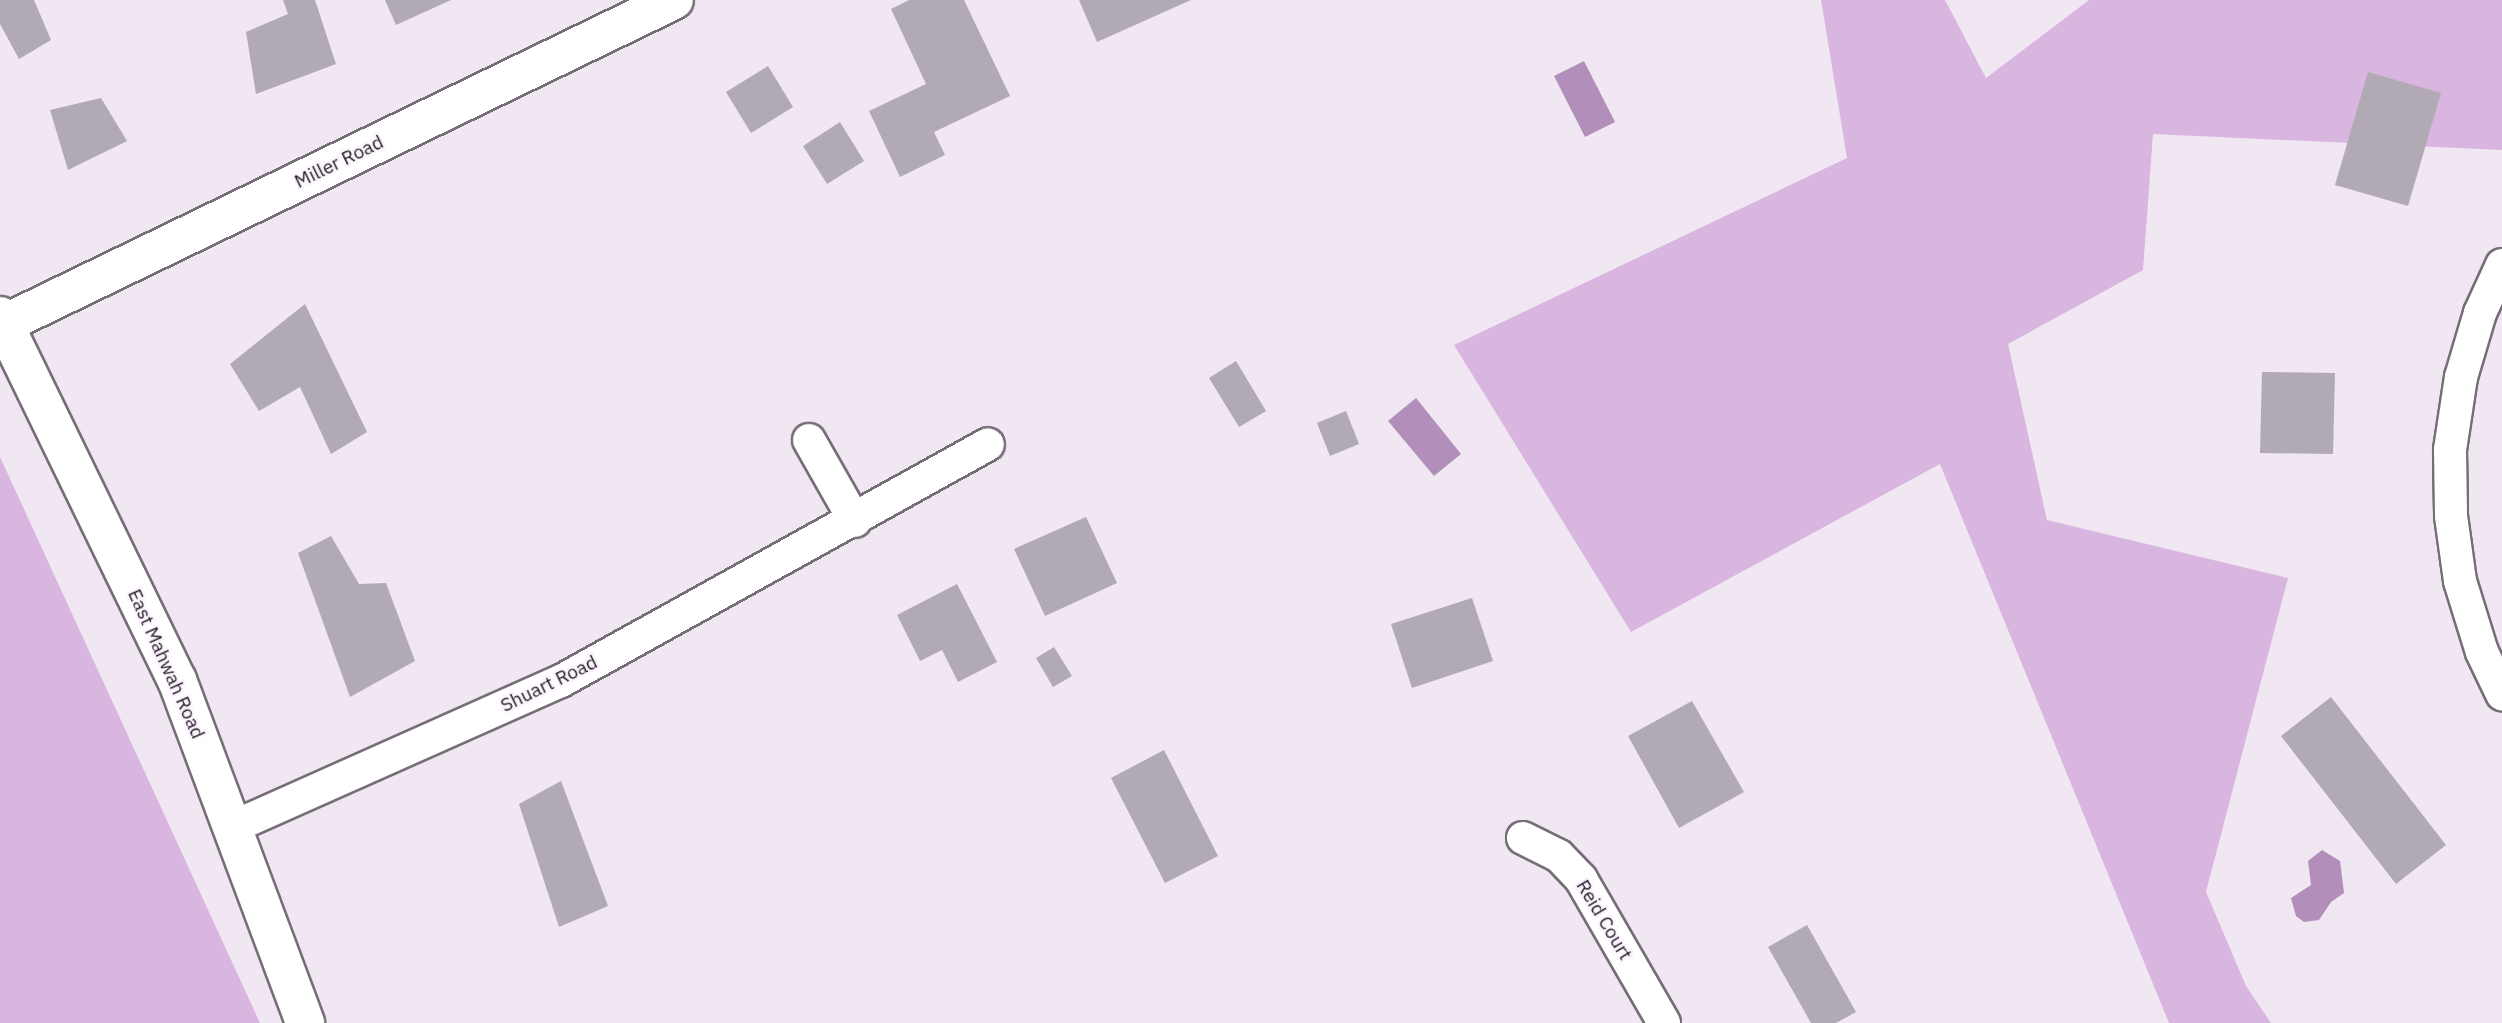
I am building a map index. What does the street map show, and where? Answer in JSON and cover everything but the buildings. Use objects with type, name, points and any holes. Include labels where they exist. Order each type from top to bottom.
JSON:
[{"type":"street","name":"Miller Road","points":[[2,320],[674,0]]},
{"type":"street","points":[[2502,265],[2480,313],[2461,377],[2450,450],[2451,516],[2460,581],[2482,652],[2502,694]]},
{"type":"street","name":"East Mahwah Road","points":[[2,320],[177,680],[304,1023]]},
{"type":"street","points":[[809,440],[855,520]]},
{"type":"street","name":"Shuart Road","points":[[233,827],[561,681],[855,520],[988,443]]},
{"type":"street","name":"Reid Court","points":[[1523,838],[1559,856],[1581,879],[1664,1023]]},
{"type":"shaded area","points":[[1821,0],[1945,0],[1986,78],[2089,0],[2502,0],[2502,150],[2153,134],[2143,270],[2008,344],[2047,520],[2288,578],[2206,892],[2246,986],[2271,1023],[2169,1023],[1940,464],[1631,632],[1454,345],[1847,158]]},
{"type":"shaded area","points":[[1584,61],[1615,122],[1585,137],[1554,76]]},
{"type":"shaded area","points":[[1416,398],[1461,454],[1434,476],[1388,421]]},
{"type":"shaded area","points":[[0,457],[260,1023],[0,1023]]},
{"type":"shaded area","points":[[2322,850],[2340,861],[2344,893],[2331,902],[2319,920],[2304,922],[2296,916],[2291,898],[2311,885],[2308,861]]}]
